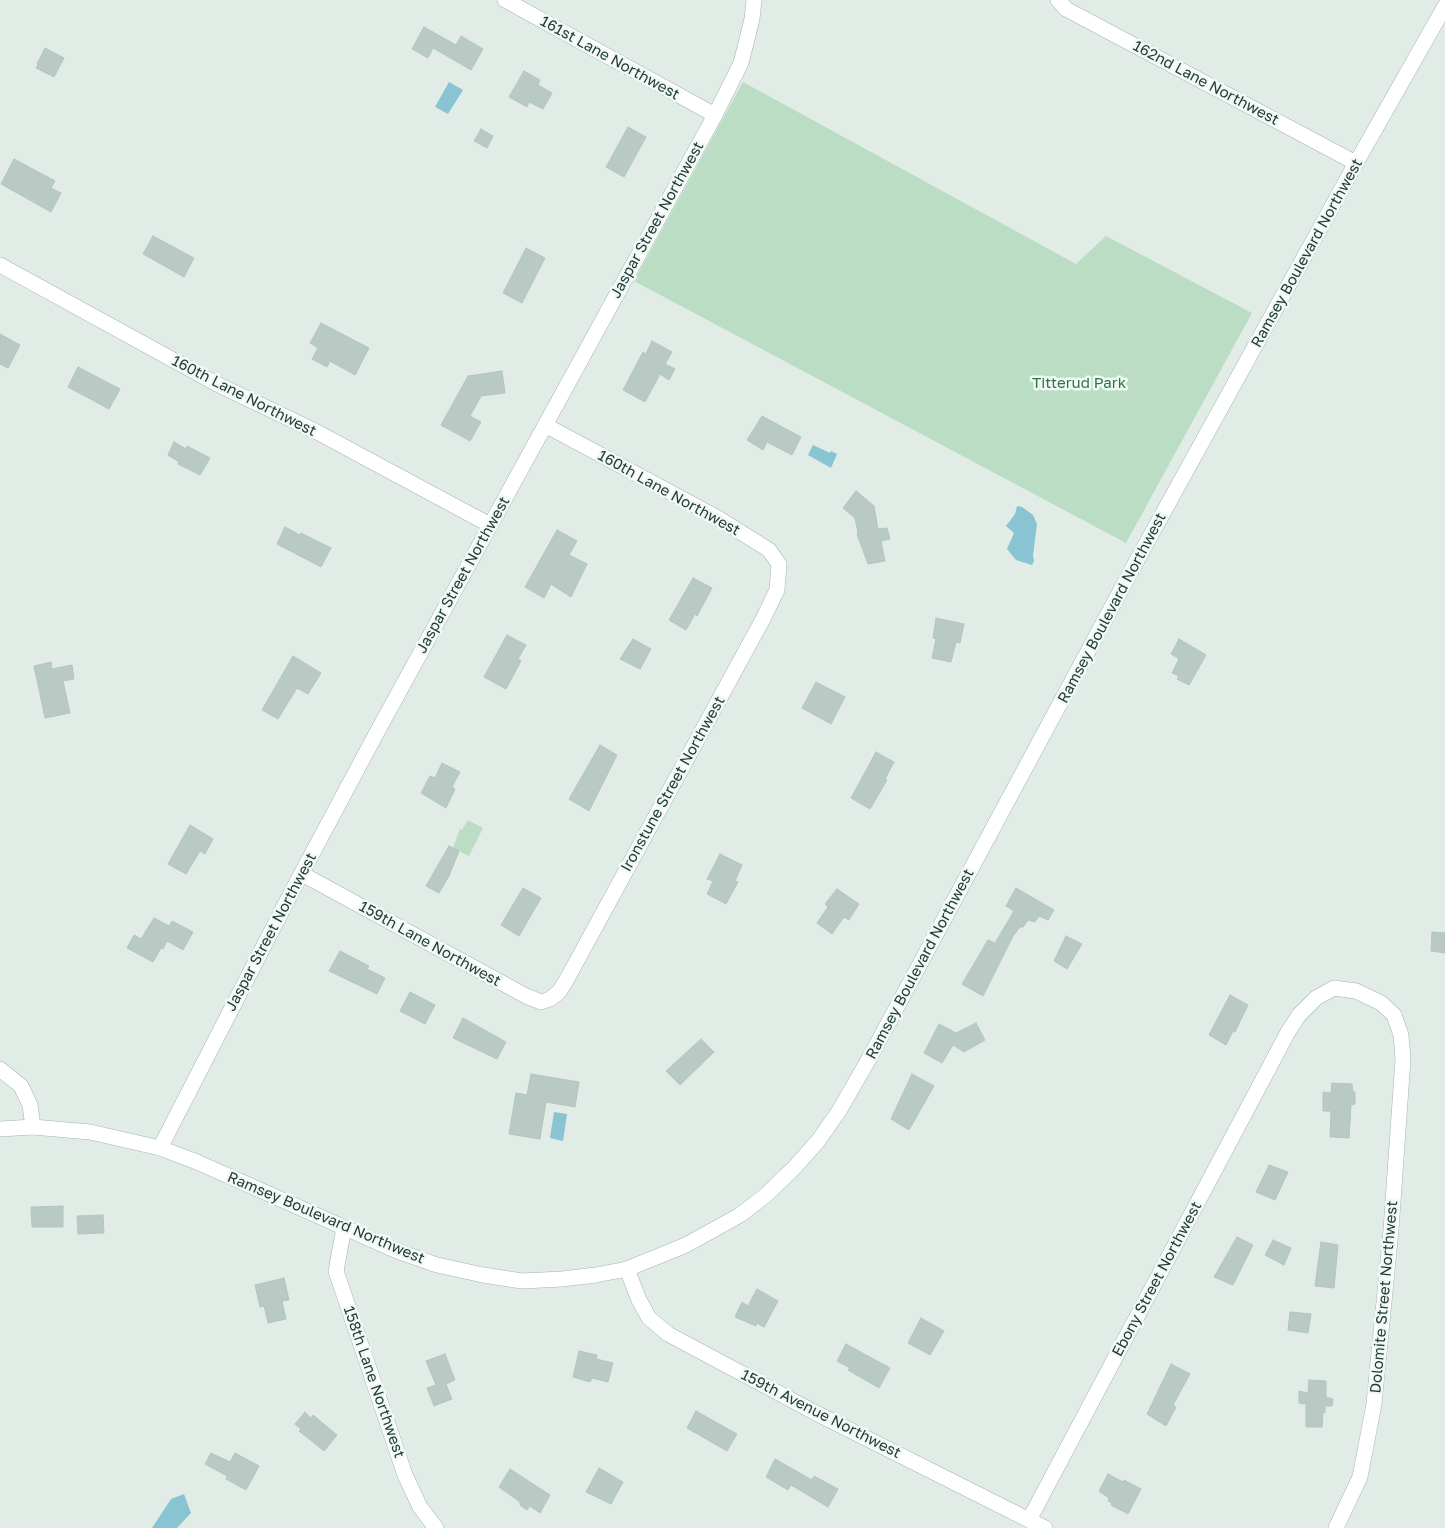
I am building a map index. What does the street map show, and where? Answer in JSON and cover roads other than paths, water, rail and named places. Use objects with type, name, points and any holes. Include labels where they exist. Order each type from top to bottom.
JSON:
[{"type":"street","name":"161st Lane Northwest","points":[[506,0],[715,115]]},
{"type":"street","name":"Jaspar Street Northwest","points":[[160,1148],[302,874],[490,525],[715,115],[741,63],[752,19],[754,0]]},
{"type":"street","name":"162nd Lane Northwest","points":[[1058,0],[1066,9],[1356,163]]},
{"type":"street","name":"Ramsey Boulevard Northwest","points":[[0,1130],[33,1127],[90,1132],[160,1148],[197,1162],[398,1251],[429,1262],[483,1275],[522,1281],[562,1279],[627,1269],[686,1246],[740,1215],[766,1195],[818,1141],[839,1111],[870,1057],[1136,562],[1356,163],[1445,6]]},
{"type":"street","name":"160th Lane Northwest","points":[[0,266],[217,384],[317,432],[490,525]]},
{"type":"street","name":"160th Lane Northwest","points":[[545,425],[718,518],[769,550],[779,564],[778,572]]},
{"type":"street","name":"Ironstune Street Northwest","points":[[559,992],[763,619],[777,590],[778,572]]},
{"type":"street","name":"159th Lane Northwest","points":[[302,874],[526,996],[541,1002],[550,999],[559,992]]},
{"type":"street","name":"Ebony Street Northwest","points":[[1029,1520],[1285,1038],[1299,1015],[1316,998],[1334,988],[1356,991],[1381,1003],[1394,1015],[1401,1035],[1403,1059]]},
{"type":"street","name":"Dolomite Street Northwest","points":[[1336,1528],[1360,1477],[1374,1404],[1391,1230],[1403,1059]]},
{"type":"street","points":[[0,1069],[21,1086],[30,1105],[33,1127]]},
{"type":"street","name":"158th Lane Northwest","points":[[344,1228],[336,1271],[405,1475],[420,1507],[436,1528]]},
{"type":"street","name":"159th Avenue Northwest","points":[[627,1269],[639,1300],[649,1318],[668,1334],[816,1413],[1045,1528]]},
{"type":"water","points":[[449,82],[463,90],[448,114],[435,107]]},
{"type":"water","points":[[813,445],[830,453],[831,451],[837,454],[831,468],[808,455]]},
{"type":"water","points":[[1017,506],[1022,507],[1033,515],[1037,524],[1034,561],[1032,565],[1016,560],[1007,549],[1014,533],[1006,526],[1015,514]]},
{"type":"water","points":[[554,1112],[567,1114],[563,1141],[550,1138]]},
{"type":"water","points":[[184,1494],[191,1513],[177,1528],[152,1528],[171,1499]]},
{"type":"park label","name":"Titterud Park","points":[[1079,383]]}]
